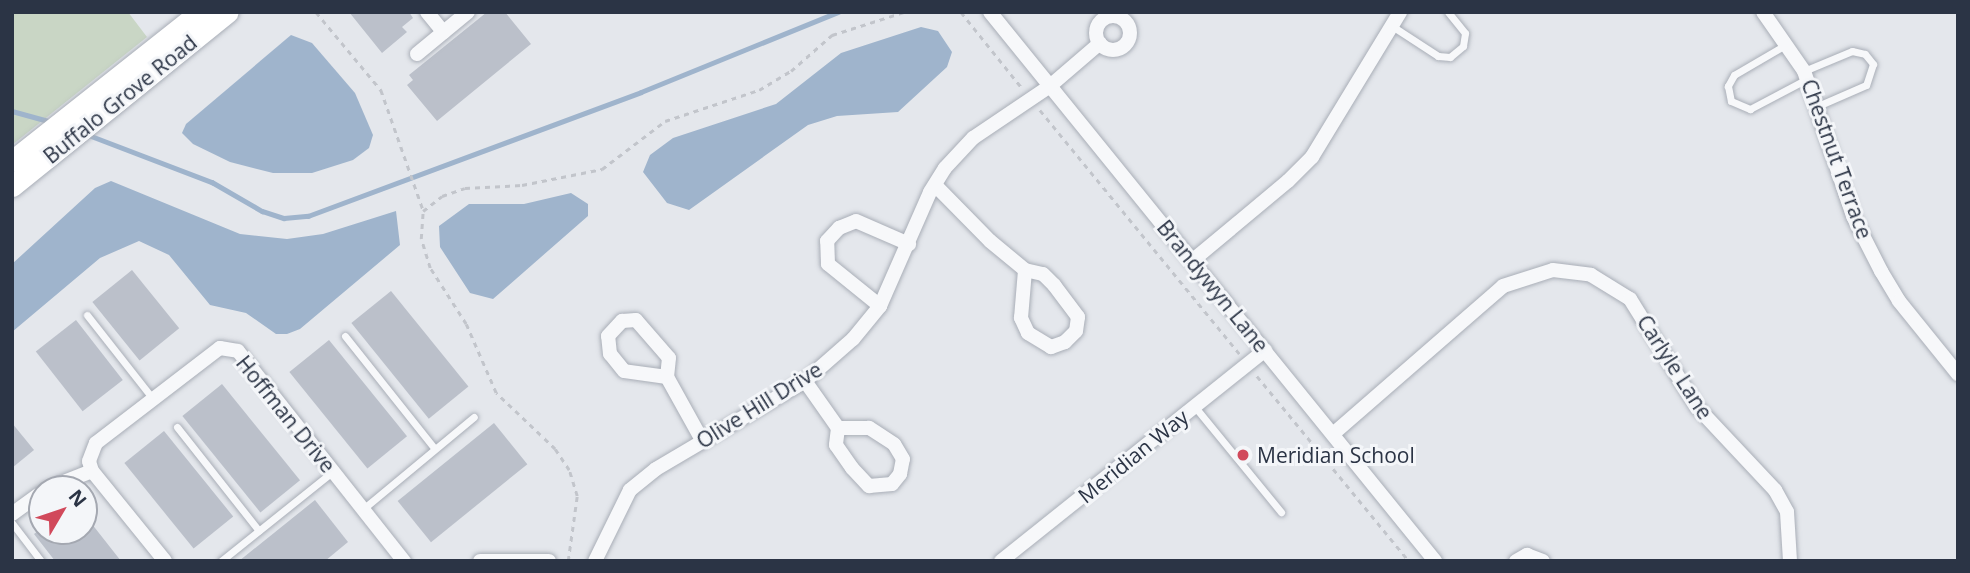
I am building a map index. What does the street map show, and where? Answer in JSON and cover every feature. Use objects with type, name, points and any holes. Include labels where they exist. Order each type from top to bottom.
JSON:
[{"type":"main road","name":"Buffalo Grove Road","points":[[84,116],[200,12]]},
{"type":"main road","name":"Buffalo Grove Road","points":[[12,186],[39,152],[84,116],[228,12]]},
{"type":"main road","name":"Buffalo Grove Road","points":[[12,161],[39,152]]},
{"type":"street","points":[[427,12],[443,32]]},
{"type":"street","points":[[417,54],[468,12]]},
{"type":"street","name":"Brandywyn Lane","points":[[990,12],[1435,561]]},
{"type":"street","points":[[1192,261],[1288,181],[1311,157],[1400,12]]},
{"type":"street","name":"Chestnut Terrace","points":[[1763,12],[1787,43],[1806,75],[1853,215],[1881,271],[1958,374]]},
{"type":"street","name":"Olive Hill Drive","points":[[595,561],[630,490],[656,469],[805,381],[853,339],[880,306],[935,185],[973,138],[1050,86],[1100,43]]},
{"type":"street","points":[[935,185],[1025,270],[1042,274],[1078,317],[1076,331],[1065,342],[1051,347],[1028,332],[1021,317],[1025,270]]},
{"type":"street","points":[[880,306],[828,264],[827,241],[839,228],[856,220],[909,244]]},
{"type":"street","name":"Carlyle Lane","points":[[1332,434],[1503,286],[1553,270],[1591,275],[1630,299],[1697,407],[1775,490],[1787,512],[1790,561]]},
{"type":"street","points":[[667,377],[624,370],[610,354],[608,335],[622,321],[636,320],[649,333],[668,358],[667,377],[702,442]]},
{"type":"street","name":"Hoffman Drive","points":[[92,471],[89,461],[96,443],[220,348],[238,351],[404,561]]},
{"type":"street","name":"Meridian Way","points":[[1001,561],[1265,350]]},
{"type":"street","points":[[805,381],[838,428],[836,445],[860,478],[880,488],[892,484],[900,474],[903,459],[894,444],[869,428],[838,428]]},
{"type":"street","points":[[82,475],[92,471],[165,561]]},
{"type":"street","points":[[12,514],[28,502]]},
{"type":"street","points":[[1516,561],[1527,555],[1543,561]]},
{"type":"street","points":[[480,561],[549,561]]},
{"type":"lane","points":[[1392,26],[1438,56],[1450,57],[1463,46],[1465,33],[1448,12]]},
{"type":"lane","points":[[1787,43],[1734,75],[1728,86],[1731,101],[1750,109],[1852,51],[1865,54],[1873,64],[1866,85],[1818,106]]},
{"type":"lane","points":[[87,315],[153,399]]},
{"type":"lane","points":[[345,336],[435,449]]},
{"type":"lane","points":[[1195,406],[1281,512]]},
{"type":"lane","points":[[362,509],[474,417]]},
{"type":"lane","points":[[177,426],[258,531]]},
{"type":"lane","points":[[221,561],[332,472]]},
{"type":"lane","points":[[12,523],[41,561]]},
{"type":"path","points":[[316,12],[381,90],[423,211],[421,239],[430,268],[466,324],[496,393],[555,449],[569,470],[577,496],[568,561]]},
{"type":"path","points":[[423,211],[443,196],[465,188],[522,185],[601,169],[665,121],[759,90],[791,71],[832,35],[904,12]]},
{"type":"path","points":[[961,12],[1409,561]]},
{"type":"green space","points":[[12,12],[128,12],[147,37],[12,145]]},
{"type":"water","points":[[921,27],[938,31],[952,52],[947,67],[898,112],[837,116],[808,125],[689,210],[667,203],[643,172],[650,155],[673,138],[776,104],[841,53]]},
{"type":"water","points":[[291,35],[312,43],[355,93],[373,135],[369,148],[353,160],[312,173],[273,173],[230,162],[193,144],[182,133],[186,124]]},
{"type":"water","points":[[111,181],[240,234],[287,239],[323,234],[396,211],[400,245],[300,329],[287,334],[276,334],[246,313],[210,305],[169,255],[139,241],[100,258],[12,332],[12,264],[95,188]]},
{"type":"water","points":[[571,193],[588,204],[588,216],[493,299],[470,293],[440,247],[439,226],[469,204],[524,204]]},
{"type":"building","points":[[349,12],[409,12],[413,18],[402,27],[407,32],[382,53]]},
{"type":"building","points":[[487,12],[505,12],[531,44],[437,121],[407,85],[413,80],[409,75]]},
{"type":"building","points":[[132,270],[179,328],[140,360],[92,302]]},
{"type":"building","points":[[391,291],[468,387],[429,419],[351,323]]},
{"type":"building","points":[[76,320],[123,380],[83,411],[36,351]]},
{"type":"building","points":[[329,340],[407,436],[367,468],[289,372]]},
{"type":"building","points":[[222,384],[300,480],[260,512],[182,416]]},
{"type":"building","points":[[12,423],[34,450],[12,468]]},
{"type":"building","points":[[494,423],[527,464],[431,542],[398,501]]},
{"type":"building","points":[[164,431],[233,516],[194,549],[124,463]]},
{"type":"building","points":[[315,500],[348,542],[325,561],[239,561]]},
{"type":"building","points":[[98,532],[121,561],[55,561],[43,545],[98,545]]},
{"type":"waterway","points":[[86,134],[212,182],[262,211],[284,218],[308,216],[641,92],[838,12]]},
{"type":"waterway","points":[[12,111],[52,122]]},
{"type":"place","name":"Meridian School","points":[[1243,455]]}]
